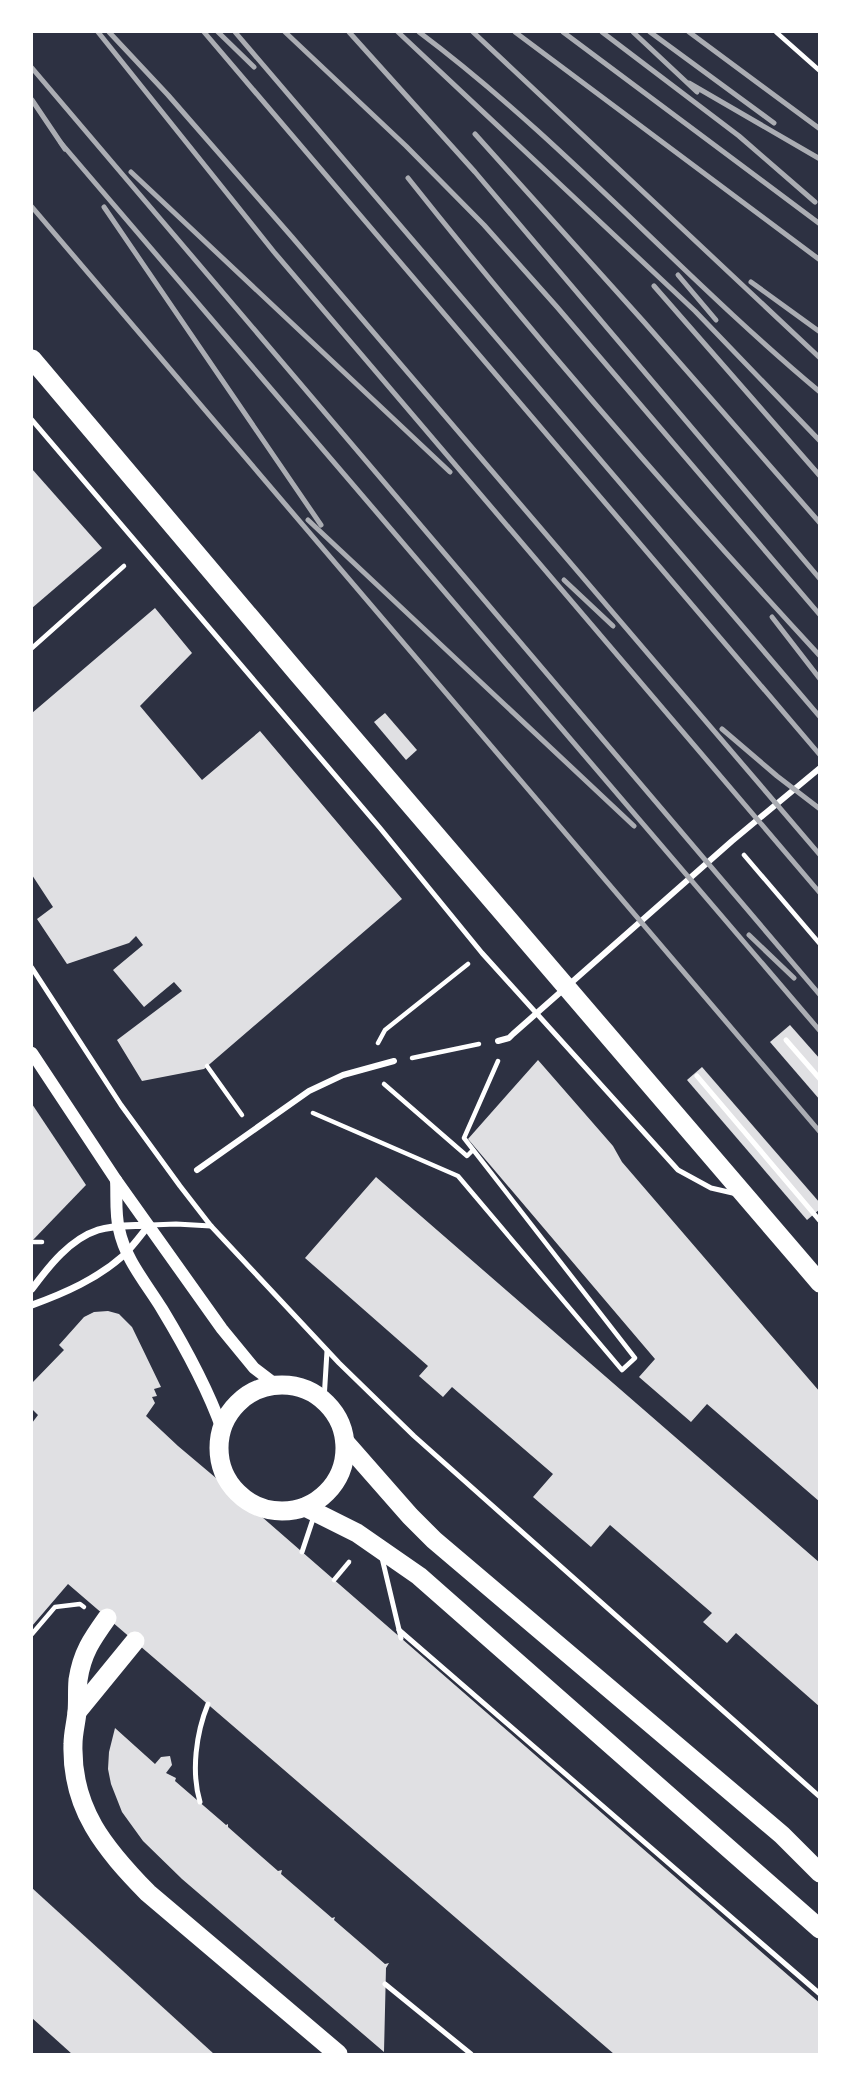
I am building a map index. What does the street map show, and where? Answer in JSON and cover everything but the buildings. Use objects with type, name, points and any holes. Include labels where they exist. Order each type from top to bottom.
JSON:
[{"type":"highway","points":[[32,359],[820,1283]]},
{"type":"highway","points":[[275,1384],[301,1387],[324,1400],[338,1419],[345,1442],[344,1463],[328,1492],[314,1505],[275,1510],[260,1507],[236,1491],[228,1479],[219,1454],[222,1429],[229,1413],[242,1399],[258,1389],[275,1384]]},
{"type":"highway","points":[[345,1442],[434,1540],[782,1835],[820,1873]]},
{"type":"highway","points":[[314,1505],[419,1576],[820,1929]]},
{"type":"highway","points":[[99,1615],[86,1648],[78,1680],[73,1748],[76,1783],[87,1816],[123,1868],[148,1893],[338,2054]]},
{"type":"highway","points":[[77,1712],[135,1642]]},
{"type":"highway","points":[[782,1835],[802,1849],[820,1855]]},
{"type":"street","points":[[498,1041],[511,1036],[732,841],[820,768]]},
{"type":"street","points":[[32,1053],[117,1180],[236,1346],[254,1368],[275,1384]]},
{"type":"street","points":[[198,1170],[309,1091],[343,1075],[394,1061]]},
{"type":"street","points":[[117,1180],[118,1226],[126,1253],[190,1359],[222,1429]]},
{"type":"street","points":[[32,1289],[49,1266],[81,1238],[99,1229],[149,1225]]},
{"type":"street","points":[[32,1304],[69,1291],[107,1269],[126,1253],[149,1225]]},
{"type":"lane","points":[[32,420],[380,828],[482,953],[678,1170],[711,1188],[746,1196]]},
{"type":"lane","points":[[32,968],[121,1105],[211,1226],[327,1351],[414,1436],[820,1797]]},
{"type":"lane","points":[[786,1040],[820,1079]]},
{"type":"lane","points":[[697,1076],[820,1221]]},
{"type":"lane","points":[[149,1225],[211,1226]]},
{"type":"lane","points":[[324,1400],[327,1351]]},
{"type":"lane","points":[[302,1552],[314,1505]]},
{"type":"lane","points":[[380,1548],[401,1638]]},
{"type":"lane","points":[[399,1630],[820,1994]]},
{"type":"lane","points":[[200,1802],[197,1794],[195,1748],[208,1704]]},
{"type":"lane","points":[[385,1984],[471,2054]]},
{"type":"path","points":[[776,32],[820,71]]},
{"type":"path","points":[[32,648],[124,566]]},
{"type":"path","points":[[732,841],[820,944]]},
{"type":"path","points":[[291,1103],[458,1176],[622,1370],[635,1358],[464,1138],[511,1036]]},
{"type":"path","points":[[394,1061],[498,1041]]},
{"type":"path","points":[[207,1066],[253,1130]]},
{"type":"path","points":[[467,1156],[473,1150]]},
{"type":"path","points":[[334,1580],[349,1562]]},
{"type":"path","points":[[32,1634],[55,1607],[80,1604],[99,1615]]},
{"type":"railway","points":[[98,32],[274,252],[820,893]]},
{"type":"railway","points":[[109,32],[292,237],[820,855]]},
{"type":"railway","points":[[204,32],[820,755]]},
{"type":"railway","points":[[218,32],[254,67]]},
{"type":"railway","points":[[235,32],[820,717]]},
{"type":"railway","points":[[285,32],[406,146],[484,225],[820,615]]},
{"type":"railway","points":[[349,32],[475,172],[820,579]]},
{"type":"railway","points":[[398,32],[695,311],[820,441]]},
{"type":"railway","points":[[419,32],[523,118],[719,302],[820,392]]},
{"type":"railway","points":[[473,32],[820,358]]},
{"type":"railway","points":[[515,32],[820,260]]},
{"type":"railway","points":[[563,32],[820,224]]},
{"type":"railway","points":[[602,32],[739,136],[815,202]]},
{"type":"railway","points":[[633,32],[697,92]]},
{"type":"railway","points":[[650,32],[774,123]]},
{"type":"railway","points":[[689,32],[820,129]]},
{"type":"railway","points":[[32,68],[820,995]]},
{"type":"railway","points":[[689,83],[820,159]]},
{"type":"railway","points":[[32,100],[65,149]]},
{"type":"railway","points":[[475,134],[820,523]]},
{"type":"railway","points":[[61,143],[820,1031]]},
{"type":"railway","points":[[131,172],[450,472]]},
{"type":"railway","points":[[408,178],[609,421],[820,656]]},
{"type":"railway","points":[[32,207],[820,1132]]},
{"type":"railway","points":[[104,207],[321,525]]},
{"type":"railway","points":[[678,275],[716,320]]},
{"type":"railway","points":[[751,282],[820,332]]},
{"type":"railway","points":[[654,286],[820,476]]},
{"type":"railway","points":[[308,520],[634,826]]},
{"type":"railway","points":[[564,580],[613,626]]},
{"type":"railway","points":[[772,617],[820,679]]},
{"type":"railway","points":[[722,729],[820,809]]},
{"type":"railway","points":[[749,935],[794,978]]}]
